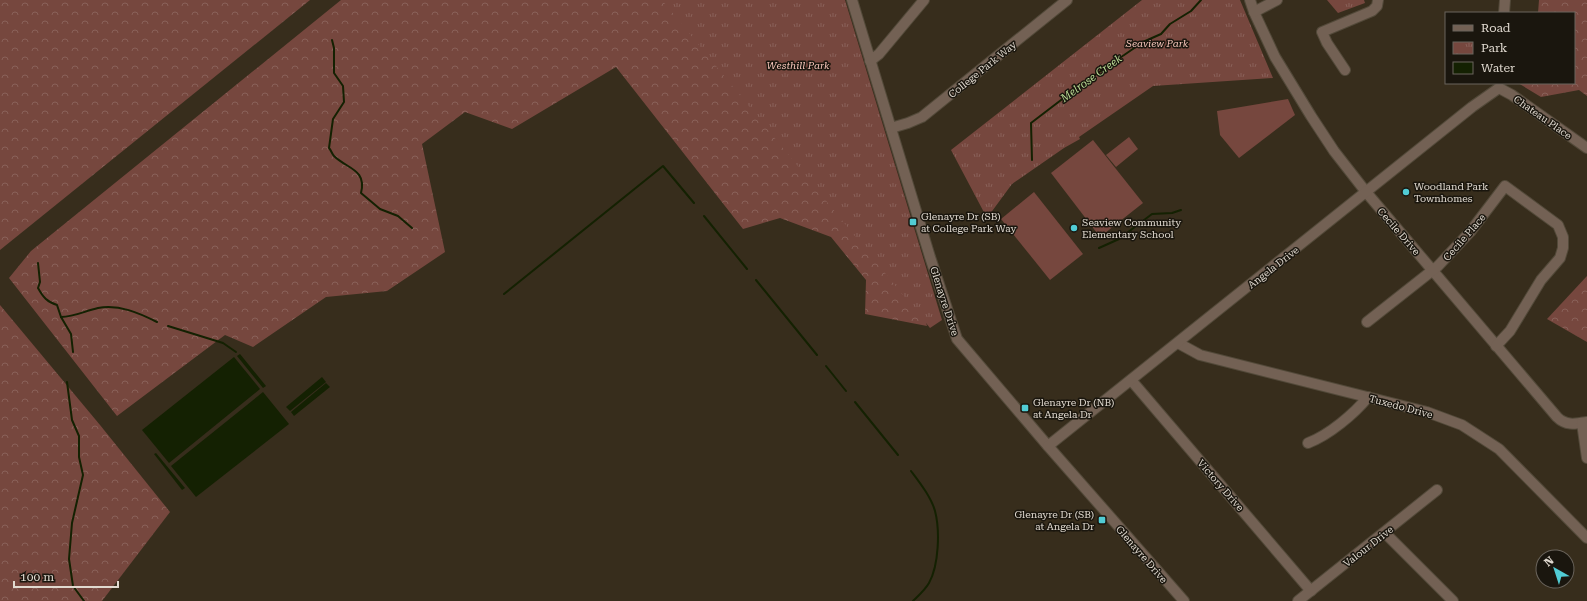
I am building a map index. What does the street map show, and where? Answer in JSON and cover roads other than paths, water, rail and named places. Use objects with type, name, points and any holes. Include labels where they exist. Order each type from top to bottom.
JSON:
[{"type":"street","name":"Glenayre Drive","points":[[852,0],[930,257],[957,339],[1048,446],[1184,601]]},
{"type":"street","points":[[870,61],[879,54],[924,0]]},
{"type":"street","name":"College Park Way","points":[[891,128],[922,117],[1067,0]]},
{"type":"street","name":"Cecile Drive","points":[[1250,0],[1275,57],[1314,122],[1334,151],[1366,192],[1561,421],[1568,424],[1585,423]]},
{"type":"street","points":[[1254,12],[1277,0]]},
{"type":"street","points":[[1345,70],[1327,43],[1322,32],[1372,11],[1377,6],[1378,0]]},
{"type":"street","points":[[1504,12],[1505,0]]},
{"type":"street","name":"Angela Drive","points":[[1048,446],[1499,86]]},
{"type":"street","name":"Chateau Place","points":[[1499,86],[1587,148]]},
{"type":"street","name":"Cecile Place","points":[[1366,322],[1433,270],[1470,232],[1505,186],[1558,224],[1563,237],[1563,248],[1560,258],[1541,280],[1510,331],[1496,346]]},
{"type":"street","name":"Tuxedo Drive","points":[[1178,343],[1200,355],[1427,412],[1462,425],[1499,449],[1587,538]]},
{"type":"street","name":"Victory Drive","points":[[1131,380],[1311,591]]},
{"type":"street","points":[[1308,443],[1320,438],[1360,406],[1368,397]]},
{"type":"street","points":[[1585,423],[1587,458]]},
{"type":"street","name":"Valour Drive","points":[[1298,601],[1437,490]]},
{"type":"street","points":[[1385,533],[1453,601]]},
{"type":"water","points":[[240,354],[266,386],[263,388],[237,356]]},
{"type":"water","points":[[234,357],[260,389],[169,463],[142,430]]},
{"type":"water","points":[[322,377],[326,382],[290,411],[286,407]]},
{"type":"water","points":[[326,383],[330,387],[294,416],[291,412]]},
{"type":"water","points":[[263,392],[289,424],[196,497],[171,466]]},
{"type":"water","points":[[156,453],[185,488],[182,490],[154,454]]},
{"type":"waterway","name":"Melrose Creek","points":[[1032,160],[1031,123],[1082,84],[1143,42],[1161,34],[1170,24],[1191,11],[1201,0]]},
{"type":"waterway","points":[[332,40],[334,48],[334,73],[343,86],[344,102],[333,119],[329,148],[334,156],[359,174],[362,185],[361,193],[380,209],[398,216],[412,228]]},
{"type":"waterway","points":[[504,294],[663,166],[694,203]]},
{"type":"waterway","points":[[1099,248],[1119,239],[1152,214],[1172,213],[1181,210]]},
{"type":"waterway","points":[[704,216],[747,269]]},
{"type":"waterway","points":[[38,263],[40,282],[38,288],[46,299],[57,305],[61,317],[71,334],[73,352]]},
{"type":"waterway","points":[[756,280],[817,355]]},
{"type":"waterway","points":[[61,317],[75,315],[98,308],[114,307],[129,310],[157,322]]},
{"type":"waterway","points":[[168,326],[223,343],[236,352]]},
{"type":"waterway","points":[[826,366],[846,391]]},
{"type":"waterway","points":[[67,382],[72,420],[79,436],[79,457],[83,475],[72,523],[69,559],[73,586],[84,601]]},
{"type":"waterway","points":[[855,402],[898,455]]},
{"type":"waterway","points":[[911,471],[931,501],[935,511],[938,528],[937,557],[932,576],[926,588],[913,601]]},
{"type":"place","name":"Woodland Park Townhomes","points":[[1406,192]]},
{"type":"place","name":"Glenayre Dr (SB) at College Park Way","points":[[913,222]]},
{"type":"place","name":"Seaview Community Elementary School","points":[[1074,228]]},
{"type":"place","name":"Glenayre Dr (NB) at Angela Dr","points":[[1025,408]]},
{"type":"place","name":"Glenayre Dr (SB) at Angela Dr","points":[[1102,520]]},
{"type":"park label","name":"Seaview Park","points":[[1157,43]]},
{"type":"park label","name":"Westhill Park","points":[[798,65]]}]
